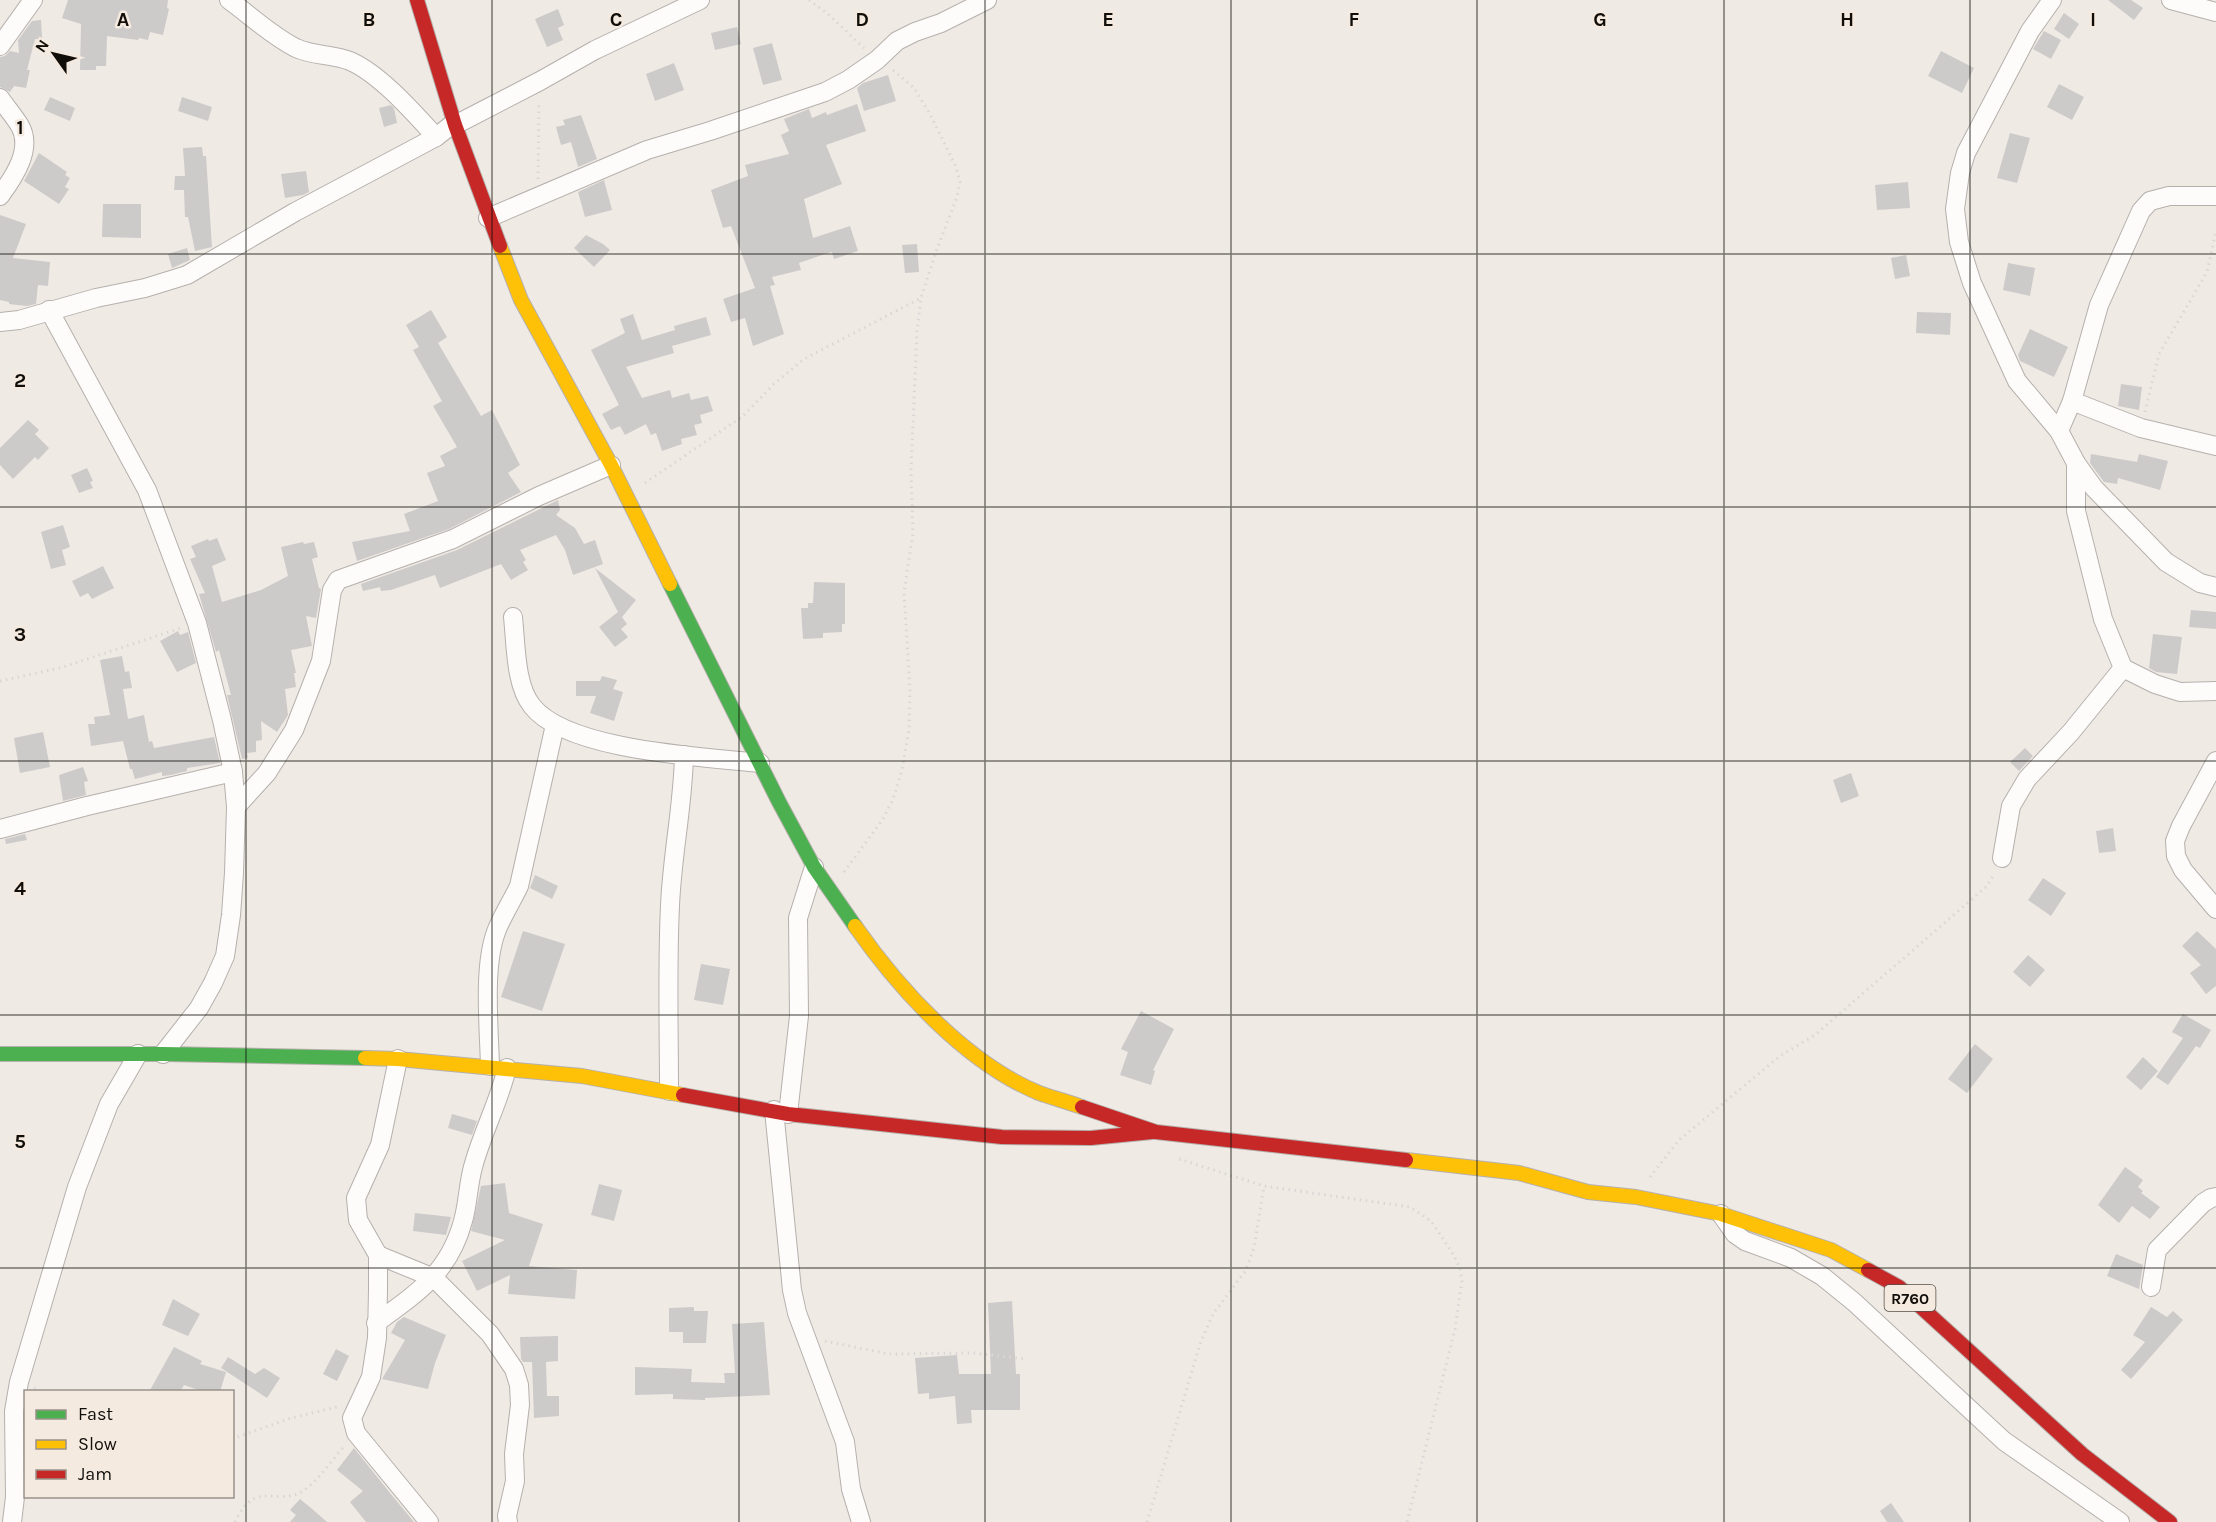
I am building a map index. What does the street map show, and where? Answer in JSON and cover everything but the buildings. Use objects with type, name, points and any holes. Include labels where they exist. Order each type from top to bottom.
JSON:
[{"type":"main road","points":[[417,0],[454,124],[521,300],[611,465],[779,802],[814,867],[867,943],[934,1022],[993,1068],[1037,1092],[1156,1132]]},
{"type":"main road","points":[[0,1054],[163,1054],[398,1059],[582,1076],[781,1112],[1002,1137],[1091,1138],[1156,1132]]},
{"type":"main road","name":"R760","points":[[1156,1132],[1519,1173],[1588,1192],[1635,1197],[1721,1214],[1831,1250],[1899,1287],[2082,1454],[2170,1522]]},
{"type":"street","points":[[0,46],[33,0]]},
{"type":"street","points":[[229,0],[276,36],[298,49],[349,61],[367,72],[410,109],[436,137]]},
{"type":"street","points":[[0,322],[8,322],[96,298],[145,288],[187,275],[295,212],[436,137],[454,124],[540,81],[595,50],[700,0]]},
{"type":"street","points":[[488,218],[647,150],[825,92],[848,80],[877,60],[897,40],[941,24],[987,0]]},
{"type":"street","points":[[2052,0],[2030,31],[1966,153],[1960,173],[1955,209],[1959,242],[1972,283],[2017,381],[2060,431],[2076,463],[2094,488],[2166,562],[2200,583],[2216,587]]},
{"type":"street","points":[[2171,0],[2216,12]]},
{"type":"street","points":[[0,98],[21,127],[25,142],[22,158],[0,196]]},
{"type":"street","points":[[2060,431],[2072,401],[2099,305],[2141,211],[2150,201],[2169,196],[2216,196]]},
{"type":"street","points":[[49,310],[147,490],[197,623],[233,772],[236,807],[231,915],[225,956],[199,1008],[163,1054]]},
{"type":"street","points":[[2072,401],[2141,428],[2216,446]]},
{"type":"street","points":[[2076,463],[2076,512],[2103,619],[2123,668],[2180,693],[2216,691]]},
{"type":"street","points":[[236,807],[267,773],[294,730],[321,661],[332,590],[338,580],[453,539],[539,496],[611,465]]},
{"type":"street","points":[[513,617],[519,673],[527,697],[531,705],[555,725],[621,746],[760,763]]},
{"type":"street","points":[[2002,858],[2011,806],[2027,779],[2071,732],[2123,668]]},
{"type":"street","points":[[376,1323],[434,1278],[452,1252],[464,1222],[472,1170],[501,1092],[489,985],[495,934],[519,886],[555,725]]},
{"type":"street","points":[[669,1091],[670,905],[676,833],[681,808],[684,755]]},
{"type":"street","points":[[2216,761],[2175,841],[2176,856],[2183,870],[2216,909]]},
{"type":"street","points":[[0,829],[233,772]]},
{"type":"street","points":[[814,867],[798,918],[799,1017],[781,1112],[792,1290],[797,1313],[845,1443],[851,1489],[861,1522]]},
{"type":"street","points":[[12,1522],[15,1497],[14,1411],[19,1382],[77,1187],[109,1104],[138,1054]]},
{"type":"street","points":[[398,1059],[380,1145],[357,1190],[358,1220],[378,1255],[377,1338],[371,1377],[367,1388],[357,1402],[352,1418],[356,1433],[429,1522]]},
{"type":"street","points":[[2151,1287],[2157,1250],[2203,1203],[2216,1197]]},
{"type":"street","points":[[1721,1214],[1735,1234],[1745,1241],[1791,1258],[1822,1276],[1854,1302],[2004,1441],[2120,1522]]},
{"type":"street","points":[[378,1255],[434,1278],[490,1334],[518,1378],[520,1405],[514,1454],[515,1481],[507,1516],[508,1522]]},
{"type":"path","points":[[809,0],[828,14],[877,60],[901,75],[914,88],[949,151],[960,182],[957,197],[936,249],[921,298],[917,332],[911,470],[913,533],[904,592],[910,690],[909,729],[902,770],[883,819],[831,891]]},
{"type":"path","points":[[537,196],[540,81]]},
{"type":"path","points":[[2141,428],[2159,354],[2206,272],[2216,231]]},
{"type":"path","points":[[626,496],[743,416],[774,384],[804,359],[921,298]]},
{"type":"path","points":[[0,681],[60,668],[197,623]]},
{"type":"path","points":[[1635,1197],[1658,1164],[1679,1140],[1780,1056],[1815,1035],[1867,991],[1987,886],[2002,858]]},
{"type":"path","points":[[1176,1158],[1264,1186],[1410,1208],[1431,1221],[1460,1268],[1462,1281],[1455,1329],[1407,1522]]},
{"type":"path","points":[[1147,1522],[1200,1344],[1213,1314],[1246,1270],[1254,1248],[1264,1186]]},
{"type":"path","points":[[806,1337],[889,1354],[973,1353],[1027,1359]]},
{"type":"path","points":[[234,1438],[291,1418],[357,1402]]},
{"type":"path","points":[[236,1522],[244,1506],[251,1501],[265,1495],[290,1496],[306,1489],[356,1433]]},
{"type":"traffic: fast","points":[[670,584],[814,867],[855,926]]},
{"type":"traffic: fast","points":[[0,1054],[365,1058]]},
{"type":"traffic: slow","points":[[500,246],[521,300],[611,465],[670,584]]},
{"type":"traffic: slow","points":[[855,926],[913,999],[960,1044],[1012,1080],[1039,1093],[1082,1107]]},
{"type":"traffic: slow","points":[[365,1058],[582,1076],[683,1095]]},
{"type":"traffic: slow","points":[[1406,1160],[1519,1173],[1588,1192],[1636,1197],[1721,1214],[1831,1250],[1868,1270]]},
{"type":"traffic: jam","points":[[417,0],[455,125],[500,246]]},
{"type":"traffic: jam","points":[[683,1095],[788,1114],[1002,1137],[1091,1138],[1152,1132]]},
{"type":"traffic: jam","points":[[1082,1107],[1156,1132],[1406,1160]]},
{"type":"traffic: jam","points":[[1868,1270],[1899,1287],[2082,1454],[2170,1522]]}]
